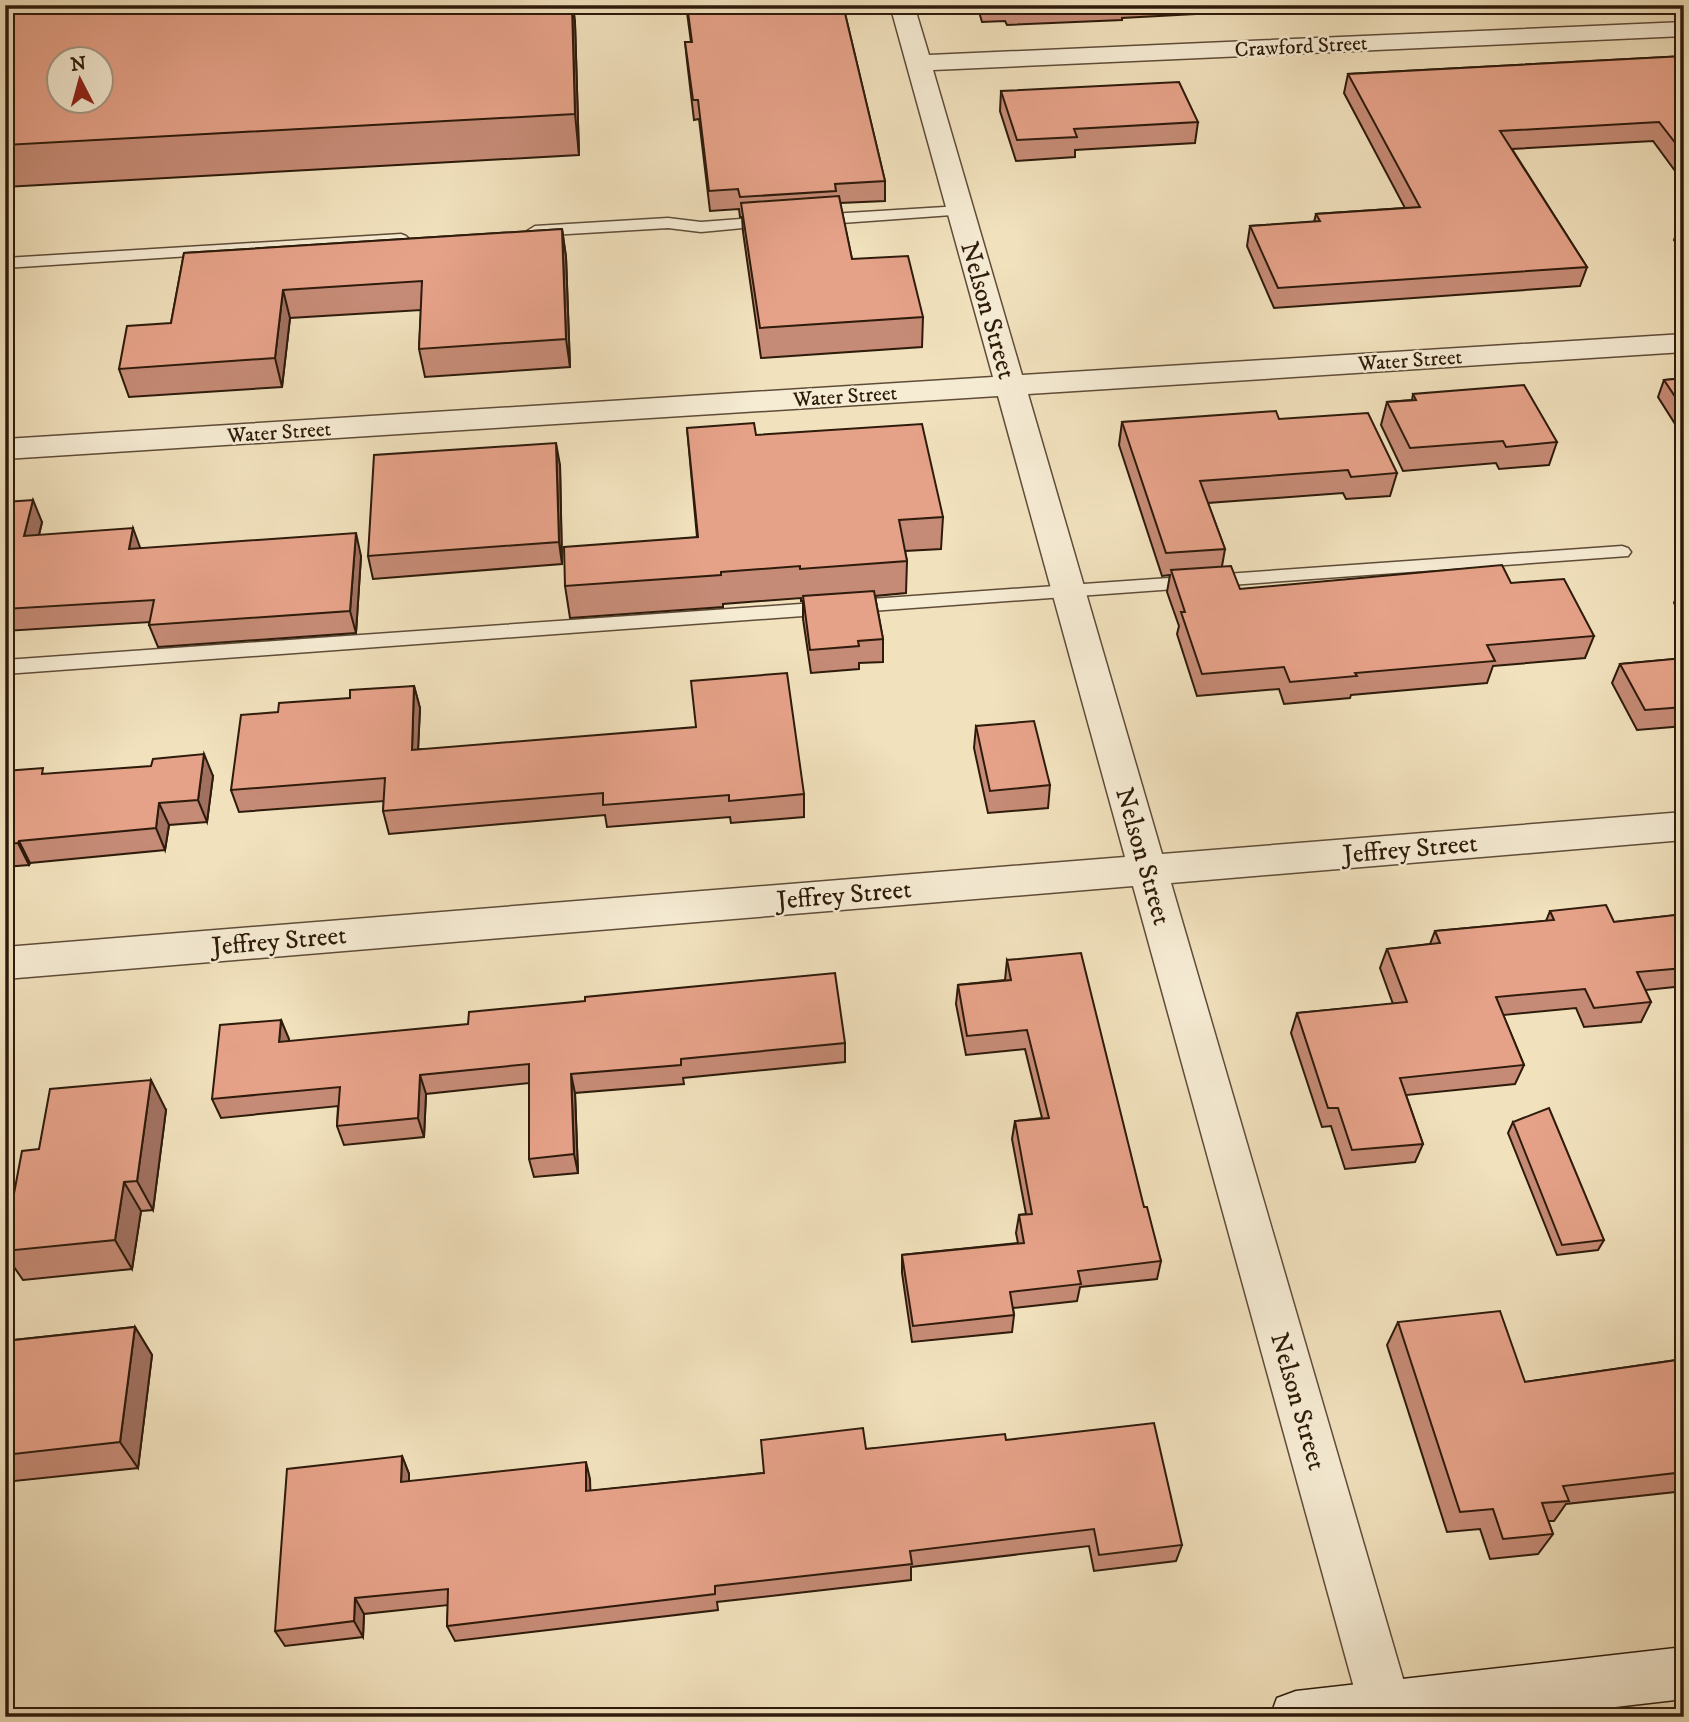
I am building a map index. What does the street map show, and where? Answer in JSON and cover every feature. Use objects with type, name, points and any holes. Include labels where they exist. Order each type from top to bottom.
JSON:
[{"type":"street","name":"Nelson Street","points":[[902,5],[1385,1706]]},
{"type":"street","name":"Crawford Street","points":[[919,63],[1684,29]]},
{"type":"street","name":"Water Street","points":[[5,449],[1684,343]]},
{"type":"street","name":"Jeffrey Street","points":[[5,963],[1684,826]]},
{"type":"street","points":[[1296,1717],[1684,1673]]},
{"type":"lane","points":[[516,232],[668,223],[701,227],[961,211]]},
{"type":"lane","points":[[5,263],[419,238]]},
{"type":"lane","points":[[5,667],[1622,552]]},
{"type":"building","points":[[131,5],[572,5],[575,114],[5,145],[5,11]]},
{"type":"building","points":[[687,5],[843,5],[885,181],[835,184],[836,191],[740,197],[738,189],[709,191],[698,100],[693,100],[685,42],[692,42]]},
{"type":"building","points":[[1684,56],[1684,154],[1659,122],[1500,131],[1587,267],[1278,288],[1250,226],[1320,221],[1316,214],[1420,207],[1348,74]]},
{"type":"building","points":[[1179,82],[1198,122],[1074,129],[1077,137],[1017,140],[1001,91]]},
{"type":"building","points":[[839,196],[852,259],[908,256],[923,317],[760,328],[741,203]]},
{"type":"building","points":[[562,229],[566,339],[419,349],[422,281],[283,290],[275,358],[119,369],[127,326],[171,323],[184,253]]},
{"type":"building","points":[[1684,378],[1684,410],[1664,380]]},
{"type":"building","points":[[1524,385],[1557,442],[1506,447],[1503,441],[1410,448],[1387,402],[1416,400],[1413,394]]},
{"type":"building","points":[[1276,411],[1279,419],[1368,413],[1397,473],[1351,477],[1348,470],[1200,481],[1225,549],[1166,553],[1122,422]]},
{"type":"building","points":[[754,423],[756,435],[922,424],[943,517],[899,520],[907,561],[800,569],[800,566],[721,572],[721,575],[565,586],[564,547],[698,537],[687,428]]},
{"type":"building","points":[[556,443],[559,542],[368,556],[374,455]]},
{"type":"building","points":[[33,500],[24,536],[133,528],[129,549],[356,533],[350,611],[149,625],[154,600],[5,609],[5,502]]},
{"type":"building","points":[[1502,565],[1511,583],[1564,579],[1594,636],[1487,645],[1495,661],[1355,673],[1357,676],[1290,682],[1284,667],[1202,674],[1181,612],[1185,612],[1171,570],[1231,566],[1240,589]]},
{"type":"building","points":[[874,591],[883,639],[858,641],[859,646],[810,650],[803,596]]},
{"type":"building","points":[[1684,658],[1684,707],[1645,710],[1620,664]]},
{"type":"building","points":[[787,673],[804,794],[729,801],[729,795],[603,805],[603,793],[383,811],[385,778],[231,790],[241,715],[278,712],[279,703],[350,698],[350,690],[414,686],[412,750],[696,727],[691,681]]},
{"type":"building","points":[[1034,721],[1050,785],[990,791],[976,726]]},
{"type":"building","points":[[204,754],[198,800],[159,803],[156,828],[5,844],[5,771],[43,768],[42,774],[151,766],[153,759]]},
{"type":"building","points":[[1606,905],[1614,922],[1684,914],[1684,968],[1637,972],[1651,1002],[1594,1008],[1585,989],[1496,997],[1524,1065],[1400,1078],[1423,1144],[1352,1150],[1338,1108],[1328,1108],[1297,1013],[1407,1002],[1387,949],[1440,943],[1435,931],[1554,920],[1550,911]]},
{"type":"building","points":[[1081,953],[1144,1207],[1147,1207],[1161,1261],[1078,1271],[1081,1284],[1010,1292],[1014,1315],[913,1326],[902,1255],[1024,1243],[1019,1215],[1032,1214],[1015,1121],[1049,1118],[1027,1030],[967,1036],[958,985],[1011,980],[1007,960]]},
{"type":"building","points":[[835,973],[845,1043],[681,1059],[681,1065],[571,1074],[574,1154],[529,1159],[529,1064],[420,1075],[418,1118],[337,1126],[340,1087],[212,1099],[220,1025],[281,1020],[279,1042],[468,1024],[469,1012],[585,1001],[585,997]]},
{"type":"building","points":[[151,1080],[137,1181],[124,1182],[115,1240],[5,1251],[22,1151],[39,1149],[50,1089]]},
{"type":"building","points":[[1549,1108],[1604,1240],[1562,1245],[1513,1122]]},
{"type":"building","points":[[1500,1311],[1525,1382],[1684,1359],[1684,1472],[1563,1486],[1569,1501],[1542,1503],[1553,1534],[1503,1539],[1493,1509],[1460,1512],[1398,1322]]},
{"type":"building","points":[[135,1327],[120,1442],[5,1455],[5,1341]]},
{"type":"building","points":[[1154,1423],[1182,1545],[1099,1555],[1094,1529],[910,1551],[912,1564],[715,1586],[715,1594],[447,1626],[448,1589],[355,1598],[354,1621],[275,1631],[287,1469],[402,1456],[401,1482],[586,1462],[586,1491],[764,1473],[761,1440],[863,1428],[866,1449],[1005,1434],[1006,1440]]}]
